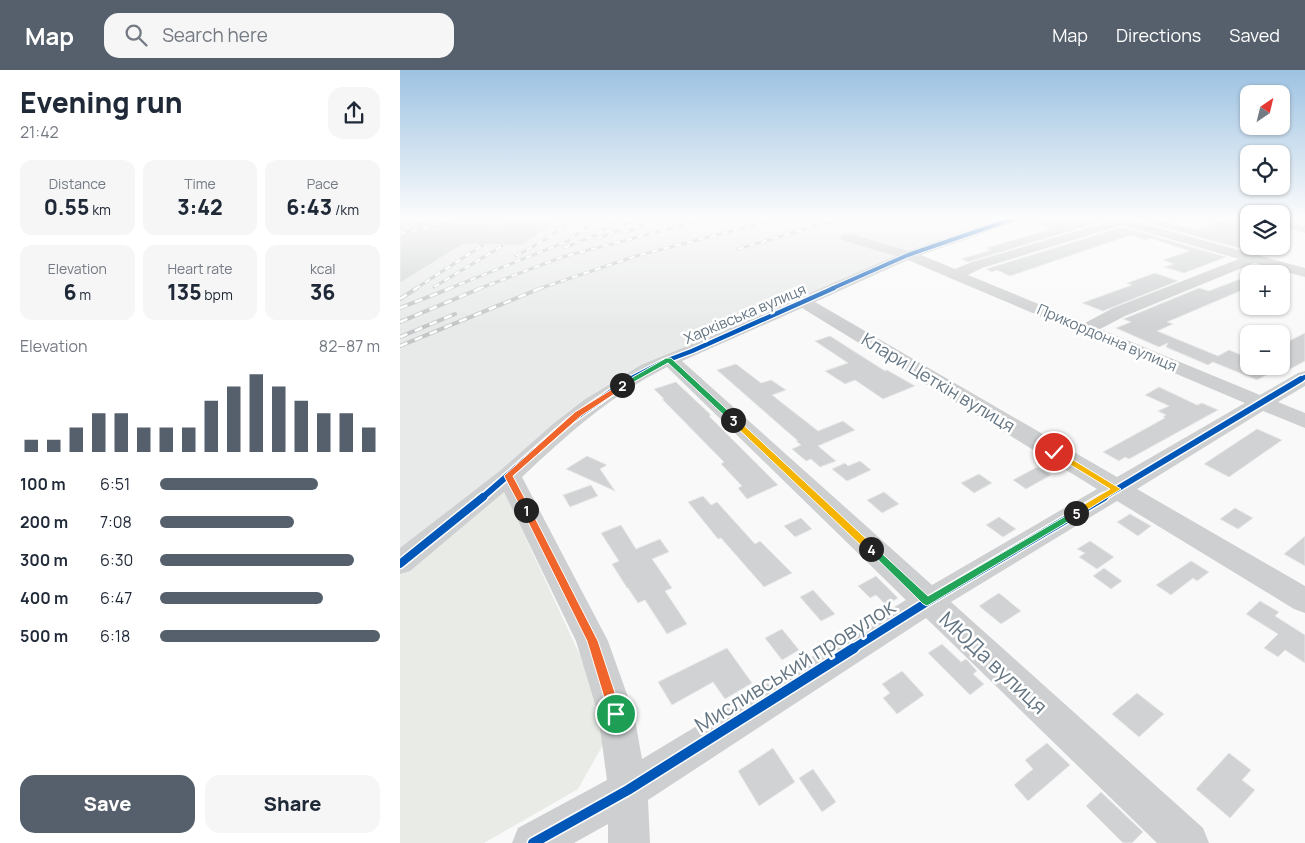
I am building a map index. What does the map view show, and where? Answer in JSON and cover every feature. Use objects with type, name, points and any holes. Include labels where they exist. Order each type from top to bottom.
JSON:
[{"type":"street","name":"Прикордонна вулиця","points":[[905,254],[1305,421]]},
{"type":"street","points":[[955,275],[977,265],[1014,254]]},
{"type":"street","points":[[1241,254],[1305,273]]},
{"type":"street","name":"Харківська вулиця","points":[[400,564],[431,535],[509,476],[578,414],[602,398],[669,360],[908,255]]},
{"type":"street","points":[[1086,329],[1119,312],[1254,258]]},
{"type":"street","name":"Клари Цеткін вулиця","points":[[804,302],[1305,601]]},
{"type":"street","name":"МЮДа вулиця","points":[[669,360],[1188,843]]},
{"type":"street","name":"Мисливський провулок","points":[[533,843],[628,790],[927,602],[1305,377]]},
{"type":"street","points":[[509,476],[592,641],[616,714],[628,790],[629,843]]},
{"type":"shaded area","points":[[400,254],[913,254],[688,349],[497,476],[400,553]]},
{"type":"shaded area","points":[[497,476],[613,727],[578,789],[484,843],[400,843],[400,553]]},
{"type":"building","points":[[400,254],[447,254],[400,283]]},
{"type":"building","points":[[977,254],[994,254],[968,262],[961,259]]},
{"type":"building","points":[[1034,254],[1075,254],[1010,276],[997,270],[992,272],[986,269]]},
{"type":"building","points":[[1181,254],[1216,254],[1226,257],[1184,273],[1164,267],[1174,264],[1163,260]]},
{"type":"building","points":[[1155,273],[1178,281],[1103,311],[1082,303],[1132,285],[1127,283]]},
{"type":"building","points":[[1240,279],[1240,291],[1167,322],[1173,324],[1157,331],[1218,356],[1229,350],[1240,354],[1240,373],[1213,362],[1208,365],[1166,347],[1168,343],[1159,347],[1116,328],[1131,322],[1123,319],[1199,288],[1209,291]]},
{"type":"building","points":[[1305,333],[1305,361],[1290,369],[1290,340]]},
{"type":"building","points":[[830,336],[885,371],[887,370],[915,386],[883,399],[855,380],[845,384],[825,371],[848,363],[815,341]]},
{"type":"building","points":[[736,364],[761,383],[771,380],[786,390],[772,395],[818,431],[843,421],[855,430],[818,446],[836,461],[820,467],[811,459],[806,461],[792,449],[801,445],[796,441],[798,441],[717,370]]},
{"type":"building","points":[[1245,375],[1267,375],[1257,380]]},
{"type":"building","points":[[676,382],[711,415],[709,416],[778,485],[747,499],[738,488],[742,486],[721,464],[724,462],[654,389]]},
{"type":"building","points":[[1159,387],[1197,405],[1202,403],[1218,410],[1129,459],[1125,457],[1119,461],[1103,452],[1165,418],[1163,417],[1166,415],[1158,411],[1169,406],[1145,395]]},
{"type":"building","points":[[1257,429],[1282,440],[1229,477],[1204,464]]},
{"type":"building","points":[[587,456],[607,465],[600,469],[615,491],[566,469]]},
{"type":"building","points":[[860,461],[871,470],[847,481],[832,469],[845,463],[848,466]]},
{"type":"building","points":[[1037,467],[1051,475],[1026,489],[1013,480]]},
{"type":"building","points":[[979,474],[992,483],[974,493],[961,483]]},
{"type":"building","points":[[591,485],[598,496],[570,507],[563,495]]},
{"type":"building","points":[[884,492],[899,504],[882,513],[867,500]]},
{"type":"building","points":[[703,496],[711,505],[717,502],[755,544],[760,541],[792,573],[764,587],[721,538],[718,539],[688,502]]},
{"type":"building","points":[[1235,508],[1253,518],[1238,529],[1220,519]]},
{"type":"building","points":[[1130,514],[1151,526],[1138,536],[1117,522]]},
{"type":"building","points":[[999,517],[1016,529],[1003,537],[986,525]]},
{"type":"building","points":[[801,518],[812,529],[795,537],[784,526]]},
{"type":"building","points":[[621,525],[636,549],[660,539],[669,552],[652,559],[672,588],[665,591],[687,624],[667,634],[645,600],[638,603],[627,588],[612,564],[619,561],[601,533]]},
{"type":"building","points":[[1305,536],[1305,566],[1284,554]]},
{"type":"building","points":[[1090,541],[1114,557],[1097,569],[1079,557],[1085,553],[1077,549]]},
{"type":"building","points":[[1191,561],[1209,572],[1197,581],[1193,578],[1171,595],[1156,585]]},
{"type":"building","points":[[1104,568],[1122,581],[1111,589],[1093,576]]},
{"type":"building","points":[[876,576],[898,598],[886,605],[876,595],[870,598],[858,586]]},
{"type":"building","points":[[813,590],[835,614],[821,621],[800,597]]},
{"type":"building","points":[[999,593],[1021,611],[1001,624],[979,606]]},
{"type":"building","points":[[1260,601],[1279,612],[1275,616],[1305,635],[1305,663],[1285,650],[1278,657],[1264,648],[1278,634],[1246,614]]},
{"type":"building","points":[[782,629],[799,650],[782,660],[765,638]]},
{"type":"building","points":[[942,644],[961,662],[966,659],[977,671],[973,674],[984,684],[970,695],[928,653]]},
{"type":"building","points":[[727,648],[752,683],[725,699],[713,682],[672,705],[658,682]]},
{"type":"building","points":[[902,671],[924,695],[897,714],[883,698],[890,693],[882,684]]},
{"type":"building","points":[[1137,693],[1164,714],[1139,737],[1112,714]]},
{"type":"building","points":[[1047,743],[1070,765],[1028,801],[1014,785],[1033,769],[1025,760]]},
{"type":"building","points":[[773,748],[795,782],[759,806],[738,771]]},
{"type":"building","points":[[1229,753],[1251,770],[1242,780],[1255,790],[1230,818],[1196,789]]},
{"type":"building","points":[[813,769],[836,802],[822,812],[799,778]]},
{"type":"building","points":[[1101,792],[1143,832],[1132,843],[1123,843],[1086,806]]},
{"type":"railway","points":[[415,289],[469,254]]},
{"type":"railway","points":[[434,287],[489,254]]},
{"type":"railway","points":[[448,289],[535,254]]},
{"type":"railway","points":[[478,289],[573,254]]},
{"type":"railway","points":[[538,289],[643,254]]},
{"type":"railway","points":[[400,299],[417,288]]},
{"type":"railway","points":[[400,308],[451,288]]},
{"type":"railway","points":[[400,322],[481,288]]},
{"type":"railway","points":[[400,346],[541,288]]},
{"type":"railway","points":[[400,337],[455,314]]},
{"type":"cycle path","points":[[400,564],[510,475],[570,421],[604,395],[633,377],[663,362],[692,351],[911,254]]},
{"type":"cycle path","points":[[533,843],[628,790],[927,602],[1305,377]]},
{"type":"route","points":[[616,714],[592,641],[509,476],[578,414],[640,375],[669,360],[927,602],[1116,489],[1054,452]]}]
